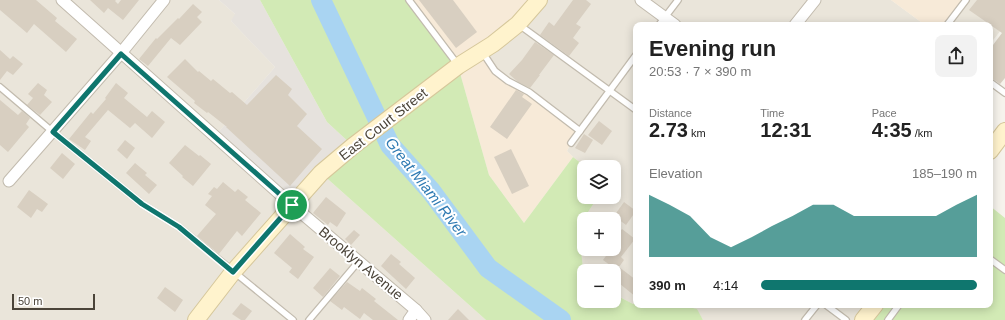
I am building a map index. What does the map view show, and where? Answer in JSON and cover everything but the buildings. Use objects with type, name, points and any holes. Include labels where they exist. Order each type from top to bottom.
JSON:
[{"type":"main road","name":"East Court Street","points":[[196,320],[233,272],[321,173],[353,146],[458,66],[493,44],[518,24],[539,0]]},
{"type":"main road","points":[[993,147],[1005,131]]},
{"type":"main road","points":[[863,320],[873,308]]},
{"type":"street","name":"Brooklyn Avenue","points":[[62,0],[292,205],[416,310],[425,320]]},
{"type":"street","points":[[9,181],[121,54],[164,0]]},
{"type":"street","points":[[641,0],[662,21]]},
{"type":"street","points":[[798,22],[815,0]]},
{"type":"street","points":[[409,320],[416,310]]},
{"type":"lane","points":[[409,0],[458,66]]},
{"type":"lane","points":[[662,21],[678,0]]},
{"type":"lane","points":[[949,22],[966,0]]},
{"type":"lane","points":[[518,24],[633,108]]},
{"type":"lane","points":[[481,51],[495,71],[508,81],[529,92],[580,131]]},
{"type":"lane","points":[[571,143],[633,59]]},
{"type":"lane","points":[[993,84],[1005,93]]},
{"type":"lane","points":[[0,87],[142,204],[179,227],[293,320]]},
{"type":"lane","points":[[309,320],[359,261]]},
{"type":"lane","points":[[993,261],[1005,270]]},
{"type":"lane","points":[[805,320],[815,308]]},
{"type":"lane","points":[[830,308],[846,320]]},
{"type":"lane","points":[[888,320],[897,308]]},
{"type":"shaded area","points":[[0,0],[219,0],[236,15],[231,21],[275,67],[215,136],[321,173],[486,320],[0,320]]},
{"type":"shaded area","points":[[219,0],[260,0],[327,122],[353,146],[292,205],[215,136],[275,67],[231,21],[235,14]]},
{"type":"shaded area","points":[[409,0],[539,0],[482,51],[495,71],[580,131],[567,151],[573,157],[524,223],[489,175],[458,66]]},
{"type":"shaded area","points":[[539,0],[891,0],[921,22],[633,22],[633,304],[621,298],[621,264],[583,264],[582,256],[621,256],[621,212],[588,212],[593,204],[621,204],[621,160],[577,160],[567,151],[571,143],[495,71],[481,51]]},
{"type":"shaded area","points":[[891,0],[966,0],[949,22],[921,22]]},
{"type":"shaded area","points":[[966,0],[1005,0],[1005,25],[993,40],[993,22],[949,22]]},
{"type":"shaded area","points":[[692,308],[873,308],[863,320],[703,320],[696,309]]},
{"type":"green space","points":[[260,0],[409,0],[458,66],[489,175],[524,223],[573,157],[577,160],[577,204],[593,204],[588,212],[577,212],[577,256],[582,256],[583,264],[577,264],[577,308],[621,308],[621,298],[633,304],[633,308],[697,309],[703,320],[486,320],[321,173],[353,146],[327,122]]},
{"type":"green space","points":[[993,208],[1005,218],[1005,320],[863,320],[873,308],[993,308]]},
{"type":"waterway","name":"Great Miami River","points":[[321,0],[390,145],[431,191],[488,268],[561,320]]},
{"type":"route","points":[[121,54],[292,205],[233,272],[179,227],[142,204],[53,132],[121,54]]}]
